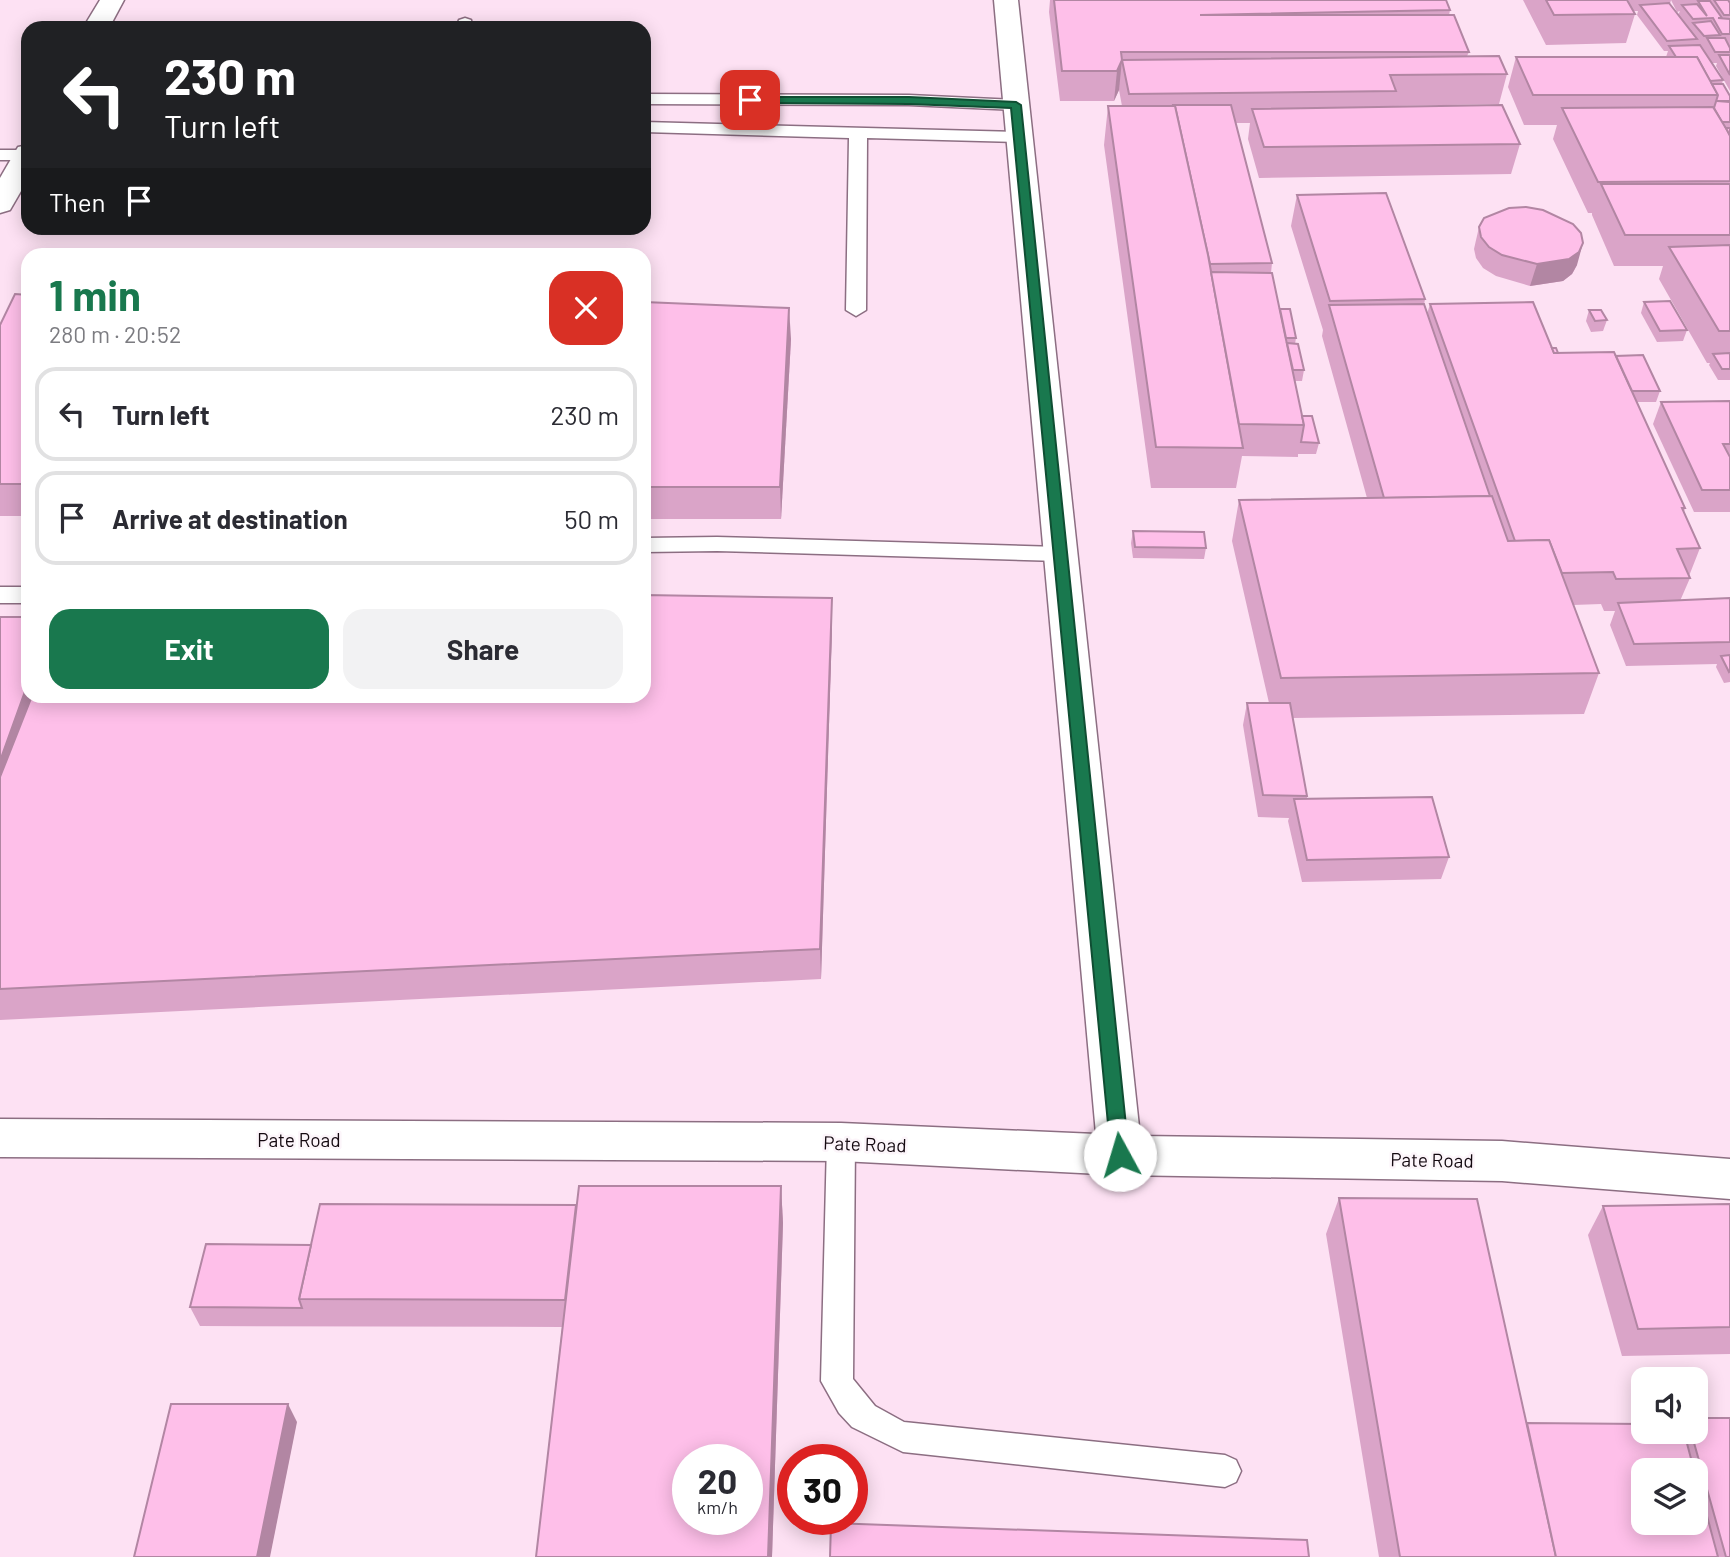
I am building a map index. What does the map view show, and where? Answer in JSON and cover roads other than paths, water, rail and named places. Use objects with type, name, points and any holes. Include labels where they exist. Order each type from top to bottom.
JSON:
[{"type":"street","points":[[100,21],[111,0]]},
{"type":"street","points":[[1006,0],[1120,1155]]},
{"type":"street","points":[[0,204],[18,154]]},
{"type":"street","name":"Pate Road","points":[[0,1138],[841,1142],[1120,1155],[1502,1161],[1730,1179]]},
{"type":"lane","points":[[651,99],[909,100],[1018,121]]},
{"type":"lane","points":[[651,127],[858,132],[1018,121]]},
{"type":"lane","points":[[856,310],[858,132]]},
{"type":"lane","points":[[651,545],[717,544],[1059,554]]},
{"type":"lane","points":[[0,595],[21,595]]},
{"type":"lane","points":[[841,1142],[837,1381],[847,1401],[869,1423],[903,1437],[1225,1471]]}]
